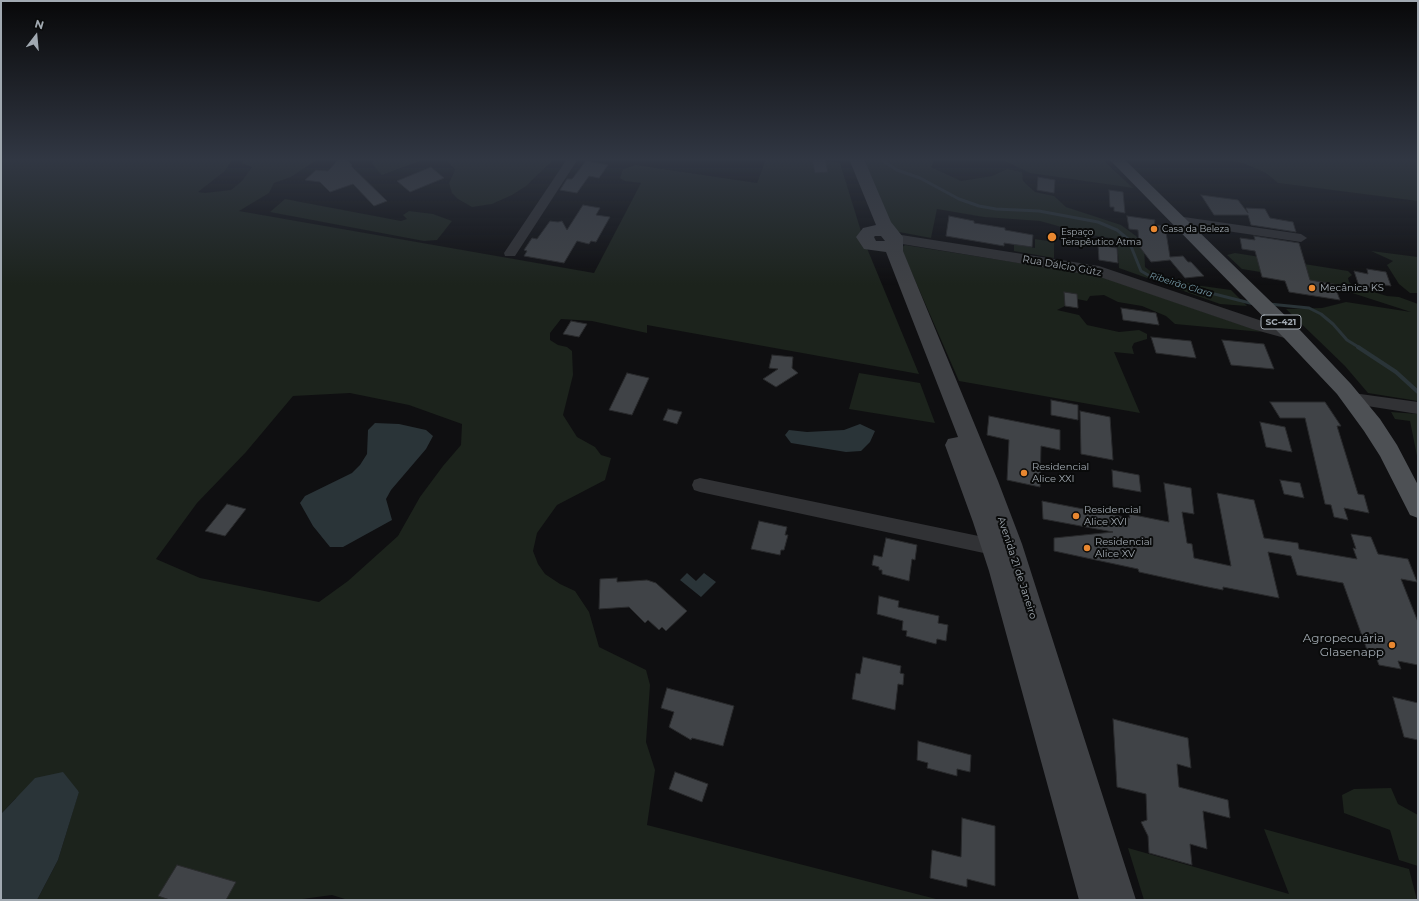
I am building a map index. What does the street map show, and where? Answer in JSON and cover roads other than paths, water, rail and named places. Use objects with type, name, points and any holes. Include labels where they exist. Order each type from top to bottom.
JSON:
[{"type":"main road","name":"Avenida 21 de Janeiro","points":[[860,201],[869,223],[869,228],[884,239],[894,251],[987,481],[1010,544],[1120,900]]},
{"type":"main road","name":"Avenida 21 de Janeiro","points":[[874,201],[883,222],[884,239],[882,257],[967,472],[993,546],[1095,900]]},
{"type":"main road","name":"SC-421","points":[[1158,201],[1292,334],[1353,399],[1389,451],[1418,508]]},
{"type":"street","points":[[510,253],[544,201]]},
{"type":"street","points":[[1177,220],[1301,238]]},
{"type":"street","name":"Rua Dálcio Gütz","points":[[884,239],[1099,271],[1258,325],[1292,334]]},
{"type":"street","points":[[1353,399],[1418,408]]},
{"type":"street","points":[[700,485],[993,546]]},
{"type":"waterway","name":"Ribeirão Clara","points":[[965,201],[979,206],[996,209],[1039,211],[1098,222],[1117,230],[1128,239],[1141,271],[1155,279],[1254,304]]},
{"type":"waterway","name":"Ribeirão Clara","points":[[1269,304],[1309,308],[1321,314],[1333,324],[1347,340],[1360,348]]},
{"type":"waterway","name":"Ribeirão Clara","points":[[1358,347],[1396,372],[1418,392]]},
{"type":"place","name":"Casa da Beleza","points":[[1154,229]]},
{"type":"place","name":"Espaço Terapêutico Atma","points":[[1052,237]]},
{"type":"place","name":"Mecânica KS","points":[[1312,288]]},
{"type":"place","name":"Residencial Alice XXI","points":[[1024,473]]},
{"type":"place","name":"Residencial Alice XVI","points":[[1076,516]]},
{"type":"place","name":"Residencial Alice XV","points":[[1087,548]]},
{"type":"place","name":"Agropecuária Glasenapp","points":[[1392,645]]}]
